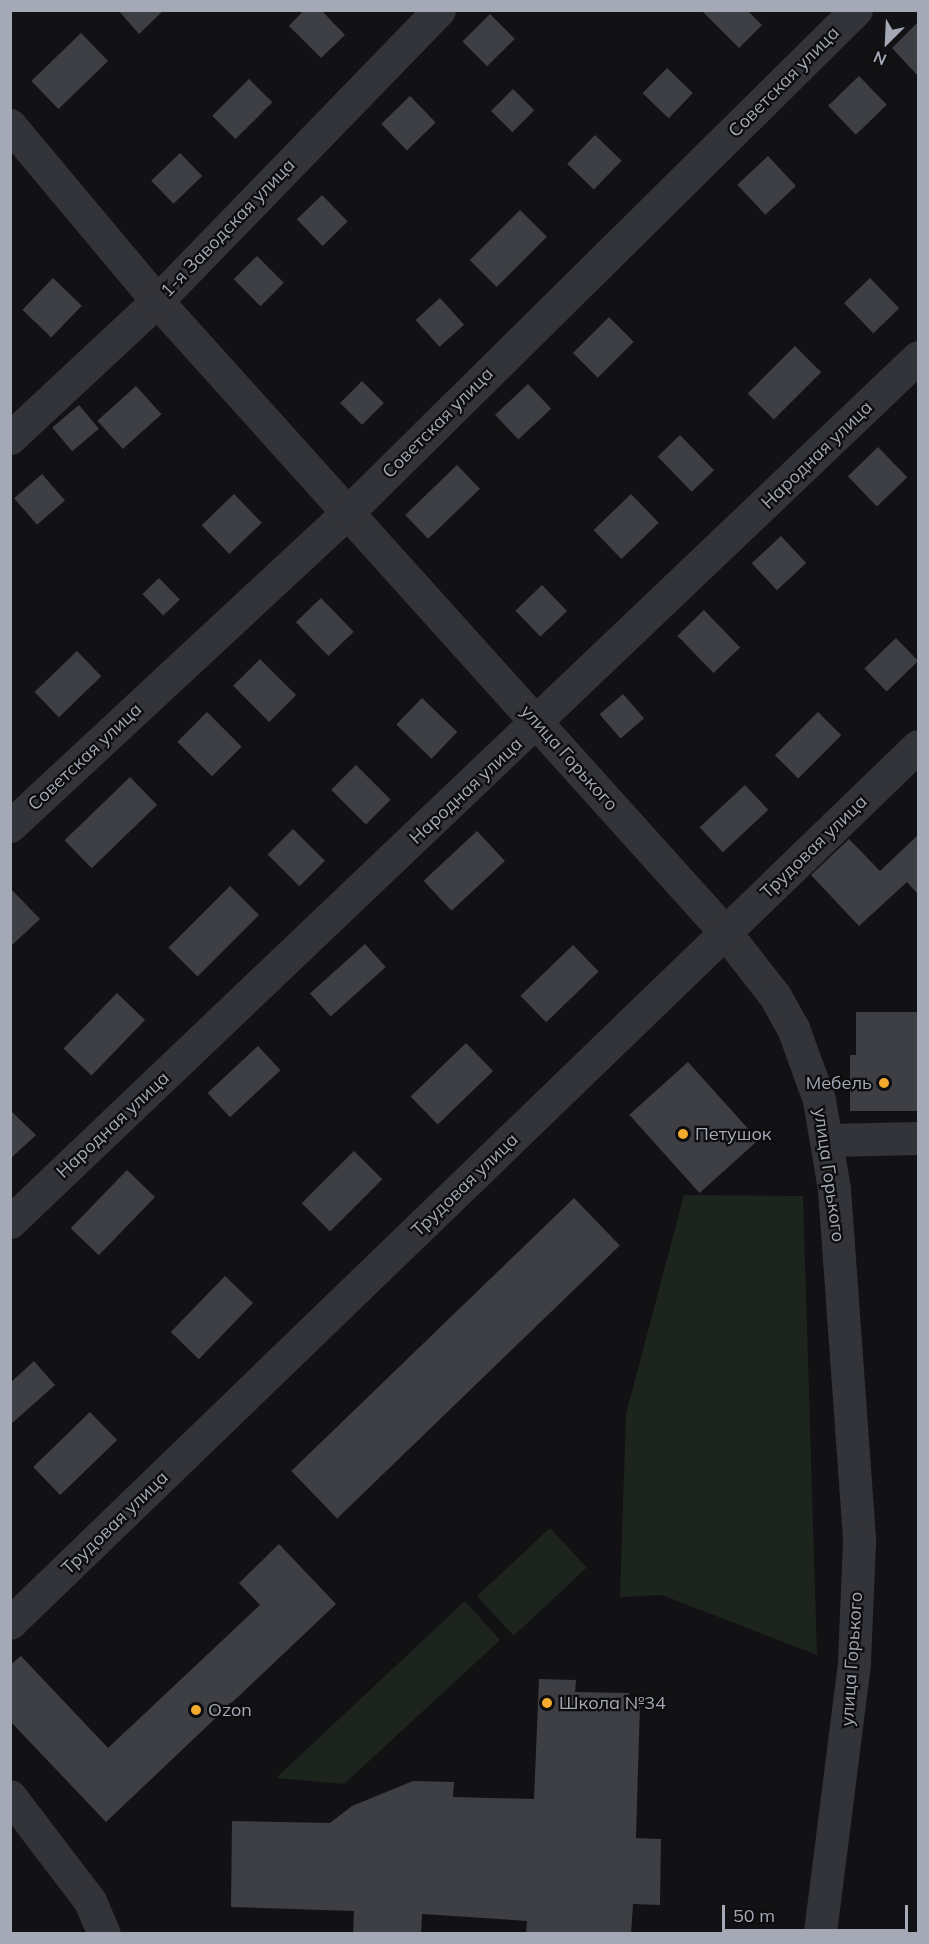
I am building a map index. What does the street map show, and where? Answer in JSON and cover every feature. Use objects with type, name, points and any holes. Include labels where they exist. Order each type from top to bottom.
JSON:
[{"type":"street","name":"1-я Заводская улица","points":[[10,438],[157,301],[439,10]]},
{"type":"street","name":"Советская улица","points":[[10,826],[348,512],[856,10]]},
{"type":"street","name":"улица Горького","points":[[10,125],[157,301],[725,932],[775,996],[793,1028],[819,1100],[827,1140],[850,1385],[859,1551],[854,1663],[820,1934]]},
{"type":"street","name":"Народная улица","points":[[10,1222],[538,723],[918,357]]},
{"type":"street","name":"Трудовая улица","points":[[10,1623],[918,746]]},
{"type":"street","points":[[827,1140],[918,1138]]},
{"type":"street","points":[[10,1796],[90,1901],[104,1934]]},
{"type":"shaded area","points":[[684,1195],[803,1196],[817,1655],[662,1595],[620,1597],[626,1414]]},
{"type":"shaded area","points":[[550,1528],[587,1567],[514,1636],[477,1596]]},
{"type":"shaded area","points":[[465,1601],[500,1640],[344,1784],[276,1778]]},
{"type":"building","points":[[118,10],[164,10],[139,34]]},
{"type":"building","points":[[304,10],[321,10],[345,35],[321,58],[289,26]]},
{"type":"building","points":[[701,10],[747,10],[762,25],[739,48]]},
{"type":"building","points":[[490,14],[515,39],[487,66],[462,42]]},
{"type":"building","points":[[918,22],[918,76],[892,48]]},
{"type":"building","points":[[81,33],[108,61],[58,109],[31,81]]},
{"type":"building","points":[[667,68],[693,93],[669,118],[643,93]]},
{"type":"building","points":[[859,76],[887,105],[856,135],[828,106]]},
{"type":"building","points":[[249,79],[272,102],[236,139],[212,116]]},
{"type":"building","points":[[513,89],[534,110],[512,132],[491,111]]},
{"type":"building","points":[[410,96],[436,123],[407,150],[381,124]]},
{"type":"building","points":[[595,135],[622,161],[594,189],[567,164]]},
{"type":"building","points":[[180,153],[202,176],[173,204],[151,181]]},
{"type":"building","points":[[768,156],[796,186],[765,215],[737,185]]},
{"type":"building","points":[[322,195],[348,222],[323,246],[297,219]]},
{"type":"building","points":[[520,210],[547,237],[497,287],[470,260]]},
{"type":"building","points":[[257,256],[284,283],[261,306],[234,279]]},
{"type":"building","points":[[53,278],[82,306],[51,337],[22,310]]},
{"type":"building","points":[[870,278],[899,308],[873,333],[844,303]]},
{"type":"building","points":[[440,298],[464,325],[440,347],[415,320]]},
{"type":"building","points":[[609,317],[634,342],[598,378],[573,353]]},
{"type":"building","points":[[795,346],[821,372],[774,420],[748,393]]},
{"type":"building","points":[[362,381],[384,403],[362,425],[340,403]]},
{"type":"building","points":[[528,384],[551,409],[518,440],[495,415]]},
{"type":"building","points":[[136,386],[161,414],[123,449],[97,421]]},
{"type":"building","points":[[79,405],[99,429],[72,451],[52,427]]},
{"type":"building","points":[[680,435],[714,470],[692,492],[658,457]]},
{"type":"building","points":[[878,447],[907,477],[877,506],[848,476]]},
{"type":"building","points":[[457,465],[480,489],[428,539],[405,515]]},
{"type":"building","points":[[42,474],[65,500],[37,525],[14,498]]},
{"type":"building","points":[[234,494],[262,523],[229,554],[202,525]]},
{"type":"building","points":[[631,494],[659,523],[621,559],[594,530]]},
{"type":"building","points":[[781,536],[806,563],[777,590],[752,563]]},
{"type":"building","points":[[159,578],[180,600],[163,616],[142,594]]},
{"type":"building","points":[[542,585],[567,611],[540,637],[515,611]]},
{"type":"building","points":[[321,598],[354,632],[328,656],[296,622]]},
{"type":"building","points":[[704,610],[740,647],[714,673],[677,636]]},
{"type":"building","points":[[896,638],[918,661],[887,692],[864,669]]},
{"type":"building","points":[[77,651],[101,676],[59,717],[35,692]]},
{"type":"building","points":[[260,659],[296,695],[269,722],[233,686]]},
{"type":"building","points":[[623,694],[644,718],[621,738],[600,714]]},
{"type":"building","points":[[422,698],[457,732],[432,759],[396,725]]},
{"type":"building","points":[[207,712],[242,747],[212,776],[177,742]]},
{"type":"building","points":[[818,712],[841,735],[798,778],[775,755]]},
{"type":"building","points":[[356,765],[391,800],[366,824],[331,790]]},
{"type":"building","points":[[130,777],[157,805],[92,868],[65,840]]},
{"type":"building","points":[[745,785],[768,810],[723,852],[700,827]]},
{"type":"building","points":[[293,829],[325,861],[299,886],[268,854]]},
{"type":"building","points":[[477,831],[505,861],[452,911],[424,881]]},
{"type":"building","points":[[918,835],[918,894],[907,882],[859,926],[811,875],[849,839],[880,871]]},
{"type":"building","points":[[230,886],[259,915],[197,977],[168,948]]},
{"type":"building","points":[[10,888],[40,919],[10,947]]},
{"type":"building","points":[[365,944],[386,967],[331,1017],[310,994]]},
{"type":"building","points":[[573,945],[599,972],[546,1022],[520,996]]},
{"type":"building","points":[[117,993],[145,1020],[92,1075],[64,1048]]},
{"type":"building","name":"Мебель","points":[[856,1012],[918,1012],[918,1111],[850,1111],[850,1055],[856,1055]]},
{"type":"building","points":[[466,1043],[493,1071],[438,1125],[411,1096]]},
{"type":"building","points":[[258,1046],[281,1070],[230,1117],[208,1093]]},
{"type":"building","points":[[688,1062],[758,1140],[700,1193],[629,1115]]},
{"type":"building","points":[[10,1110],[36,1135],[10,1159]]},
{"type":"building","points":[[354,1151],[382,1179],[330,1232],[302,1203]]},
{"type":"building","points":[[127,1170],[155,1197],[99,1255],[71,1228]]},
{"type":"building","points":[[574,1198],[620,1245],[337,1518],[291,1471]]},
{"type":"building","points":[[225,1276],[253,1303],[199,1359],[171,1332]]},
{"type":"building","points":[[34,1361],[55,1385],[10,1425],[10,1383]]},
{"type":"building","points":[[90,1412],[117,1440],[60,1495],[33,1467]]},
{"type":"building","points":[[279,1544],[336,1604],[106,1822],[10,1721],[10,1665],[21,1656],[108,1748],[260,1605],[239,1583]]},
{"type":"building","points":[[539,1679],[576,1680],[575,1692],[629,1693],[628,1703],[640,1704],[636,1838],[661,1839],[660,1905],[633,1904],[631,1934],[526,1934],[527,1921],[422,1914],[421,1934],[353,1934],[354,1911],[231,1907],[232,1821],[330,1823],[352,1806],[413,1781],[454,1782],[453,1797],[534,1799]]},
{"type":"place","name":"Мебель","points":[[884,1083]]},
{"type":"place","name":"Петушок","points":[[683,1134]]},
{"type":"place","name":"Школа №34","points":[[547,1703]]},
{"type":"place","name":"Ozon","points":[[196,1710]]}]
